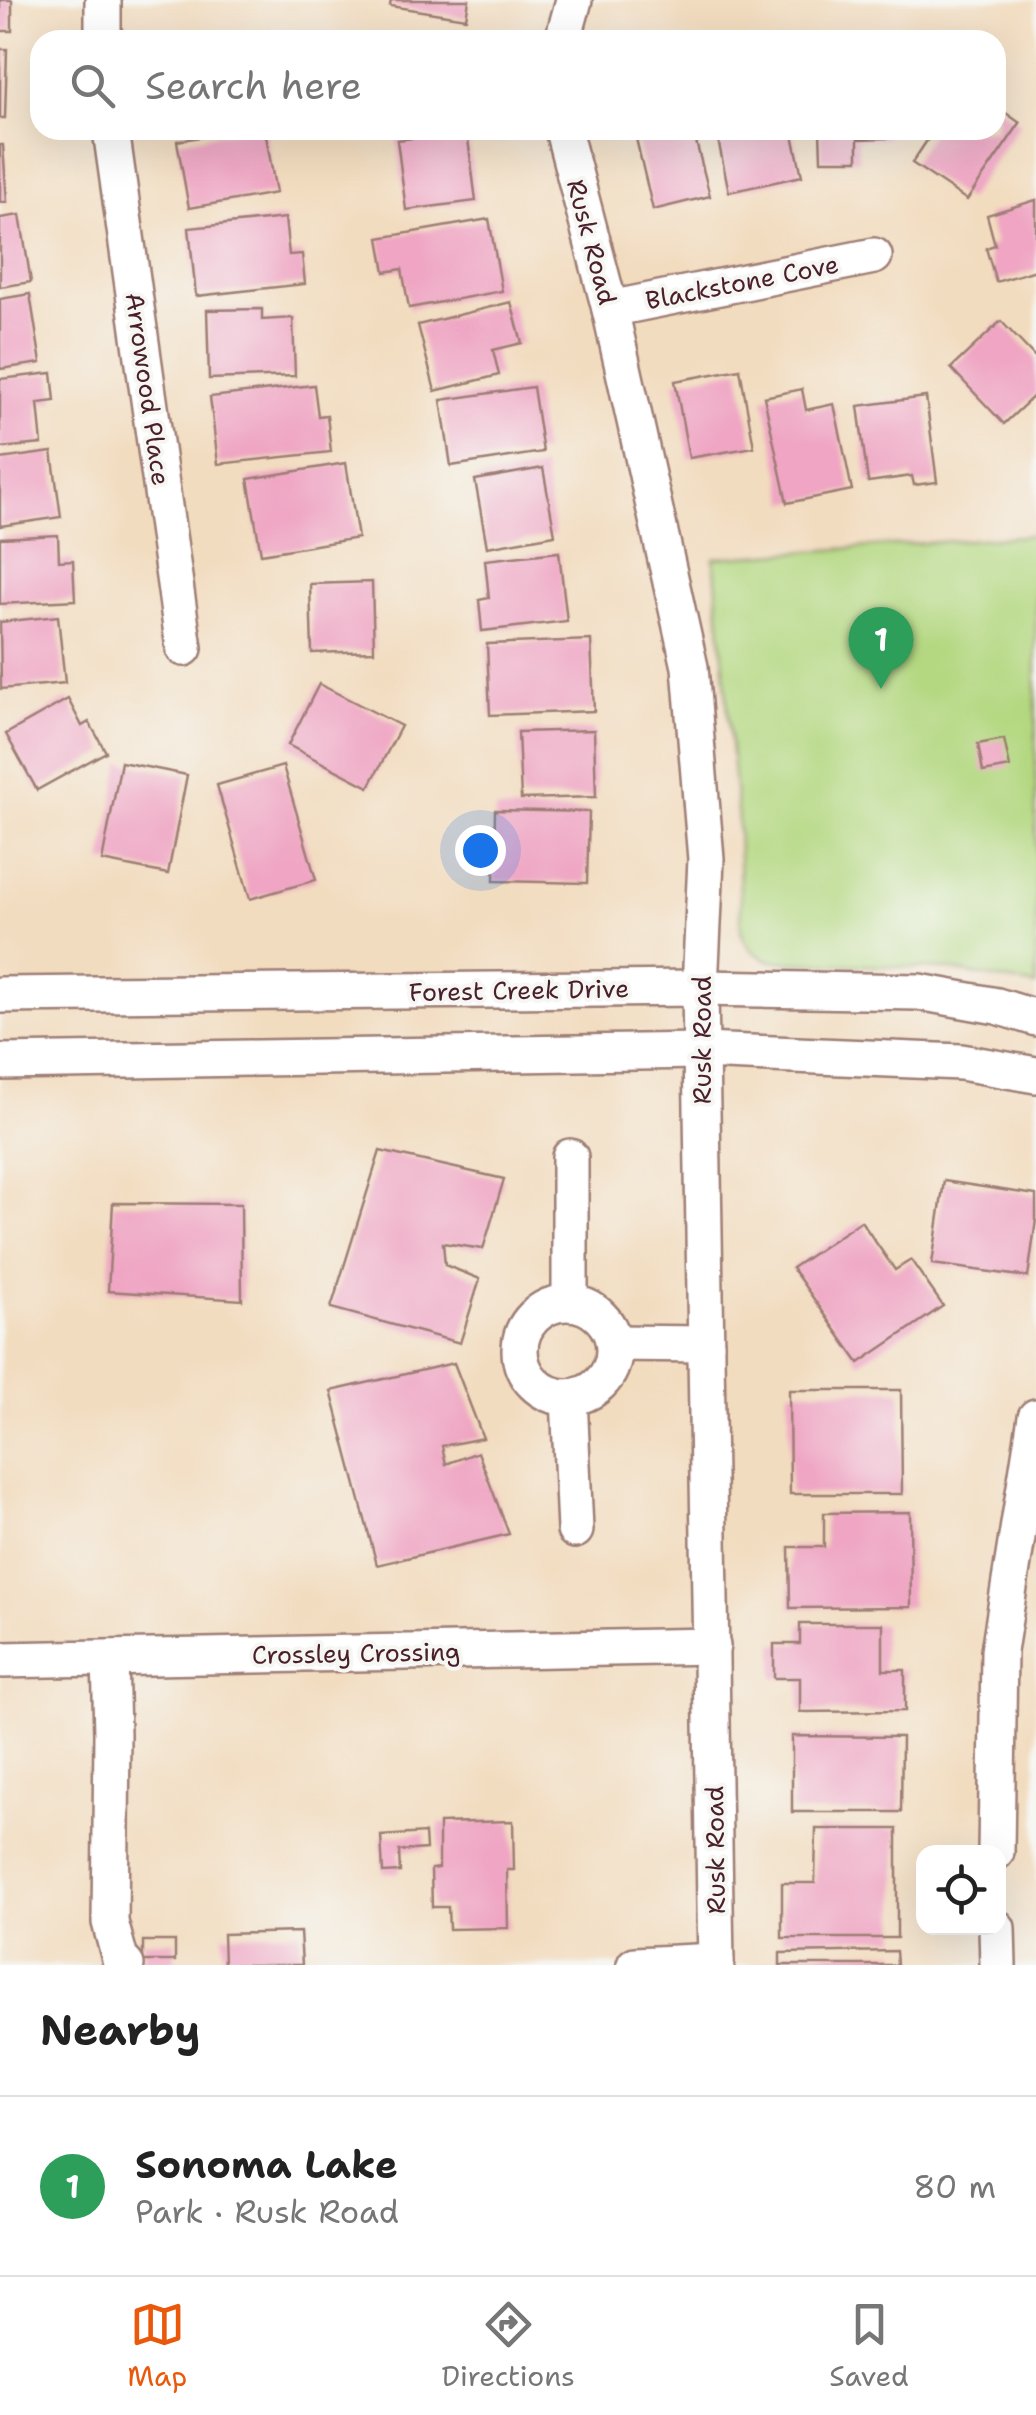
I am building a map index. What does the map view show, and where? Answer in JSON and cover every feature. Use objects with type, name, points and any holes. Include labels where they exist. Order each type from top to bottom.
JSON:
[{"type":"street","points":[[102,0],[102,30]]},
{"type":"street","points":[[566,30],[574,0]]},
{"type":"street","name":"Arrowood Place","points":[[112,140],[184,648]]},
{"type":"street","name":"Rusk Road","points":[[565,140],[610,309],[690,666],[706,859],[700,988],[716,1963]]},
{"type":"street","name":"Blackstone Cove","points":[[610,309],[874,256]]},
{"type":"street","name":"Forest Creek Drive","points":[[0,995],[700,988],[919,992],[997,1006],[1036,1018]]},
{"type":"street","points":[[0,1062],[702,1051],[961,1062],[1036,1074]]},
{"type":"street","points":[[570,1157],[570,1303]]},
{"type":"street","points":[[570,1303],[599,1315],[614,1343],[608,1373],[584,1394],[554,1396],[540,1388],[522,1365],[522,1335],[541,1311],[554,1305],[570,1303]]},
{"type":"street","points":[[614,1343],[706,1344]]},
{"type":"street","points":[[569,1397],[574,1530]]},
{"type":"street","points":[[996,1845],[999,1651],[1036,1418]]},
{"type":"street","name":"Crossley Crossing","points":[[0,1660],[712,1646]]},
{"type":"street","points":[[110,1658],[110,1922],[120,1959],[126,1965]]},
{"type":"street","points":[[997,1935],[998,1965]]},
{"type":"street","points":[[634,1965],[716,1963]]},
{"type":"green space","points":[[1036,535],[1036,986],[945,969],[771,961],[756,953],[741,931],[738,821],[714,558]]},
{"type":"building","points":[[0,0],[12,0],[12,31],[0,31]]},
{"type":"building","points":[[391,0],[469,0],[466,18],[390,6]]},
{"type":"building","points":[[0,49],[7,49],[5,118],[0,118]]},
{"type":"building","points":[[1006,113],[1020,123],[967,200],[912,163],[927,140],[1006,140]]},
{"type":"building","points":[[267,140],[276,193],[189,208],[177,141]]},
{"type":"building","points":[[397,140],[468,140],[476,201],[406,210]]},
{"type":"building","points":[[636,140],[696,140],[710,196],[653,210]]},
{"type":"building","points":[[718,140],[794,140],[802,176],[729,192]]},
{"type":"building","points":[[820,140],[858,140],[858,160],[821,160]]},
{"type":"building","points":[[3,145],[7,202],[0,202]]},
{"type":"building","points":[[1036,200],[1036,270],[996,282],[986,248],[995,245],[987,215]]},
{"type":"building","points":[[20,215],[31,282],[0,287],[0,218]]},
{"type":"building","points":[[285,218],[289,255],[302,254],[305,284],[196,296],[189,228]]},
{"type":"building","points":[[489,219],[502,291],[409,308],[402,269],[385,272],[379,238]]},
{"type":"building","points":[[30,294],[41,363],[0,369],[0,299]]},
{"type":"building","points":[[511,302],[522,343],[493,350],[499,375],[435,391],[418,325]]},
{"type":"building","points":[[262,309],[262,320],[293,318],[295,376],[209,379],[207,310]]},
{"type":"building","points":[[1001,321],[1036,358],[1036,394],[1004,424],[951,368]]},
{"type":"building","points":[[740,369],[754,447],[689,458],[675,381]]},
{"type":"building","points":[[52,373],[55,401],[38,403],[42,444],[0,448],[0,379]]},
{"type":"building","points":[[314,385],[318,416],[327,415],[331,452],[218,464],[210,397]]},
{"type":"building","points":[[533,387],[543,452],[451,466],[441,400]]},
{"type":"building","points":[[802,389],[806,410],[834,404],[852,490],[787,503],[764,397]]},
{"type":"building","points":[[926,397],[937,482],[914,485],[912,476],[868,482],[858,406]]},
{"type":"building","points":[[52,452],[61,517],[0,526],[0,459]]},
{"type":"building","points":[[346,463],[358,538],[261,554],[248,479]]},
{"type":"building","points":[[543,468],[555,535],[487,547],[475,480]]},
{"type":"building","points":[[58,535],[59,561],[73,560],[75,600],[0,604],[0,538]]},
{"type":"building","points":[[559,552],[567,621],[482,631],[479,600],[489,598],[485,560]]},
{"type":"building","points":[[372,582],[374,651],[312,653],[310,584]]},
{"type":"building","points":[[58,616],[65,683],[1,689],[0,622]]},
{"type":"building","points":[[591,640],[594,711],[490,715],[487,644]]},
{"type":"building","points":[[319,684],[401,726],[369,787],[288,745]]},
{"type":"building","points":[[68,699],[82,726],[89,722],[106,752],[37,790],[6,734]]},
{"type":"building","points":[[594,730],[596,797],[521,799],[518,732]]},
{"type":"building","points":[[1004,739],[1010,767],[983,772],[978,744]]},
{"type":"building","points":[[121,762],[187,775],[168,874],[102,861]]},
{"type":"building","points":[[283,766],[316,880],[250,899],[217,785]]},
{"type":"building","points":[[495,810],[589,812],[587,883],[494,881]]},
{"type":"building","points":[[380,1151],[504,1179],[483,1249],[443,1243],[445,1265],[480,1279],[460,1343],[331,1308]]},
{"type":"building","points":[[944,1181],[1036,1195],[1028,1277],[932,1264]]},
{"type":"building","points":[[113,1203],[241,1204],[242,1300],[108,1291]]},
{"type":"building","points":[[861,1221],[895,1270],[911,1260],[943,1306],[859,1363],[792,1268]]},
{"type":"building","points":[[454,1363],[483,1438],[442,1446],[446,1464],[478,1452],[509,1534],[377,1565],[331,1391]]},
{"type":"building","points":[[789,1390],[901,1390],[902,1494],[790,1494]]},
{"type":"building","points":[[910,1512],[911,1607],[790,1608],[789,1547],[824,1547],[824,1513]]},
{"type":"building","points":[[800,1624],[883,1624],[883,1670],[905,1670],[905,1711],[800,1712],[800,1678],[774,1678],[774,1644],[800,1644]]},
{"type":"building","points":[[792,1736],[902,1737],[901,1812],[792,1812]]},
{"type":"building","points":[[513,1821],[514,1870],[507,1870],[508,1928],[449,1929],[448,1907],[432,1907],[431,1869],[439,1868],[439,1823]]},
{"type":"building","points":[[816,1829],[897,1829],[897,1938],[782,1938],[782,1883],[815,1883]]},
{"type":"building","points":[[425,1833],[426,1849],[399,1851],[400,1872],[383,1873],[381,1836]]},
{"type":"building","points":[[300,1932],[302,1965],[224,1965],[223,1934]]},
{"type":"building","points":[[143,1941],[175,1941],[175,1961],[143,1961]]},
{"type":"building","points":[[896,1951],[897,1965],[780,1965],[780,1953]]},
{"type":"place","name":"Sonoma Lake","points":[[881,689]]}]
